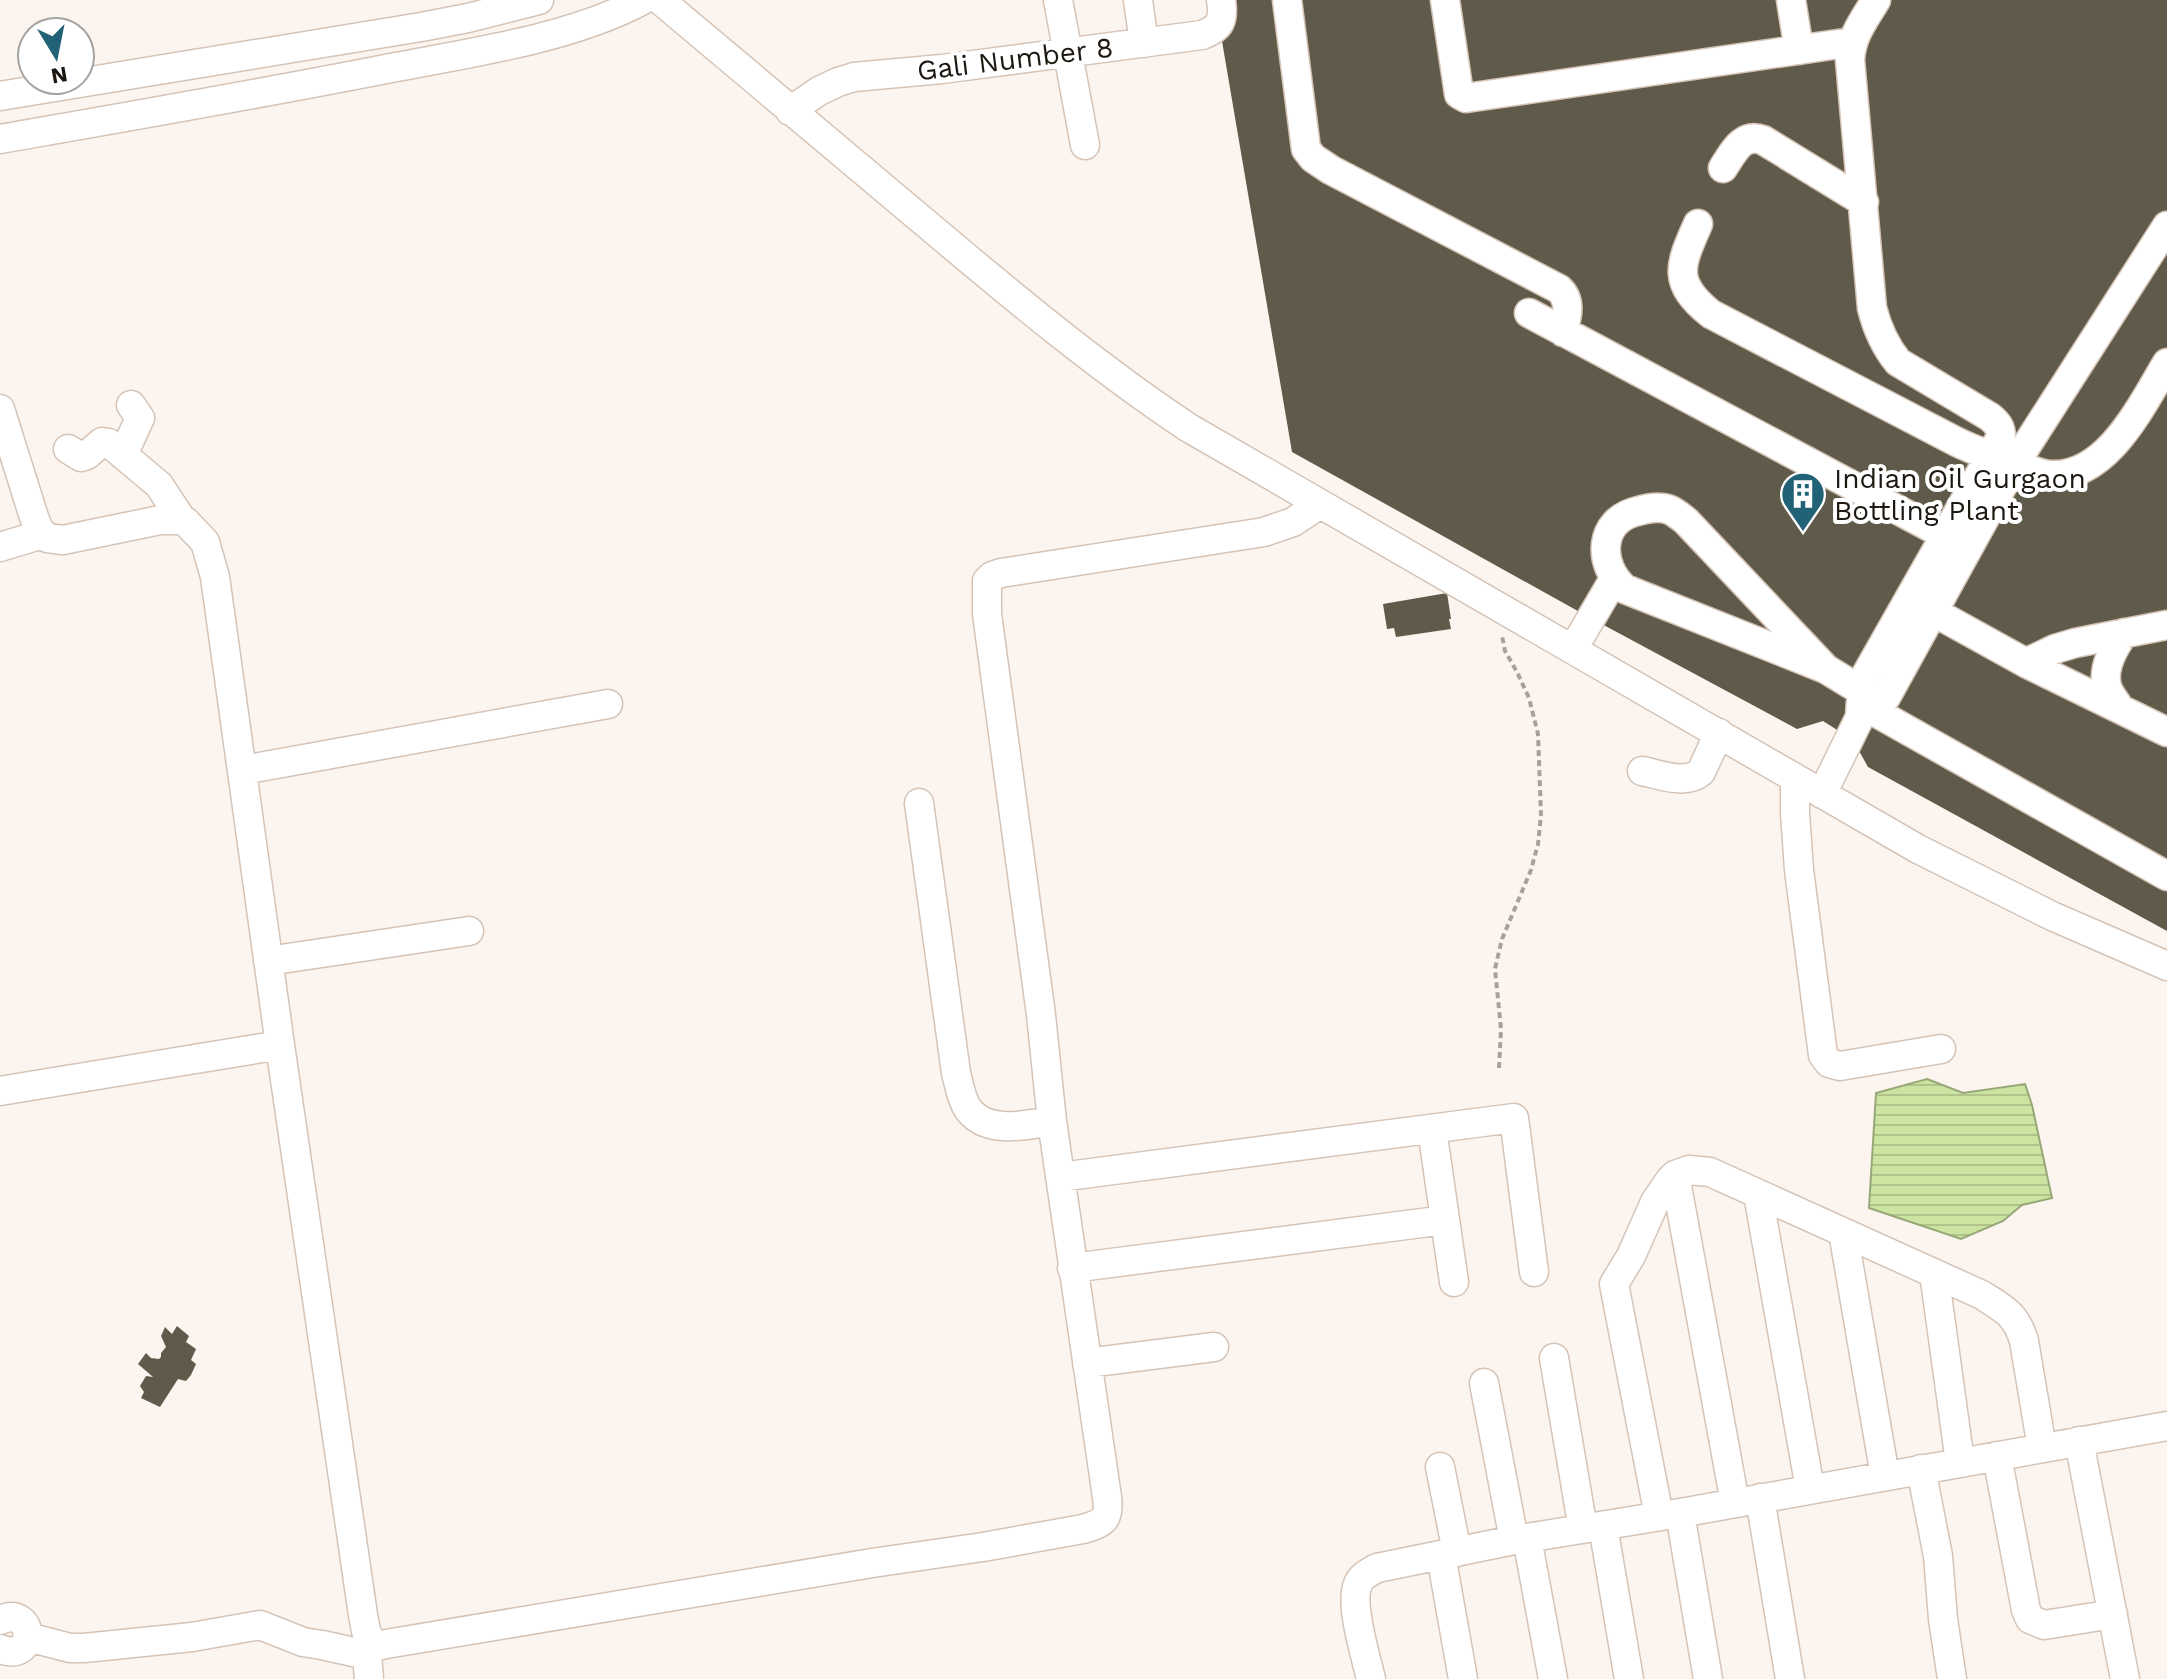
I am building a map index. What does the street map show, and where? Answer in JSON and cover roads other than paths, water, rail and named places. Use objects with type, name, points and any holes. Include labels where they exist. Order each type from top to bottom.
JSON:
[{"type":"street","points":[[0,96],[421,27],[539,0]]},
{"type":"street","points":[[0,139],[285,89],[482,50],[588,24],[643,0]]},
{"type":"street","points":[[660,0],[975,264],[1142,397],[1202,436],[1822,794],[1986,884],[2167,966]]},
{"type":"street","points":[[1058,0],[1085,145]]},
{"type":"street","points":[[1138,0],[1144,43]]},
{"type":"street","name":"Gali Number 8","points":[[790,111],[819,91],[854,77],[942,69],[1202,35],[1214,31],[1220,24],[1221,0]]},
{"type":"street","points":[[1287,0],[1306,149],[1313,158],[1559,289],[1567,301],[1568,311],[1563,332]]},
{"type":"street","points":[[1445,0],[1459,94],[1466,98],[1852,42]]},
{"type":"street","points":[[1791,0],[1799,50]]},
{"type":"street","points":[[1864,706],[1886,697],[1932,611],[2002,461],[1998,424],[1898,362],[1890,352],[1872,308],[1851,71],[1852,42],[1876,0]]},
{"type":"street","points":[[1723,168],[1737,146],[1756,137],[1864,202]]},
{"type":"street","points":[[1698,224],[1683,259],[1682,272],[1691,295],[1711,314],[2002,461],[2050,475],[2065,474],[2099,458],[2125,433],[2167,363]]},
{"type":"street","points":[[1822,794],[1864,706],[1862,682],[1945,535],[2002,461],[2167,226]]},
{"type":"street","points":[[1529,313],[1945,535]]},
{"type":"street","points":[[123,455],[140,418],[131,405]]},
{"type":"street","points":[[0,409],[30,506],[43,534],[63,540],[160,520],[182,520]]},
{"type":"street","points":[[68,449],[81,457],[102,442],[109,443],[159,485],[182,520],[205,542],[215,577],[370,1661]]},
{"type":"street","points":[[370,1661],[386,1644],[983,1547],[1097,1525],[1105,1518],[1109,1510],[1052,1121],[1041,1015],[987,614],[987,581],[1001,573],[1271,530],[1293,522],[1320,504]]},
{"type":"street","points":[[1826,669],[1625,589],[1614,579],[1606,560],[1606,544],[1613,526],[1627,514],[1650,508],[1670,510],[1686,521],[1864,706],[2167,876]]},
{"type":"street","points":[[0,547],[43,534]]},
{"type":"street","points":[[1573,649],[1614,579]]},
{"type":"street","points":[[1932,611],[2026,663],[2167,732]]},
{"type":"street","points":[[2026,663],[2075,643],[2167,625]]},
{"type":"street","points":[[2120,709],[2107,689],[2106,677],[2109,661],[2124,633]]},
{"type":"street","points":[[243,770],[608,704]]},
{"type":"street","points":[[1642,771],[1694,777],[1701,772],[1719,733]]},
{"type":"street","points":[[1795,778],[1799,870],[1823,1055],[1829,1063],[1840,1066],[1941,1049]]},
{"type":"street","points":[[919,803],[961,1094],[969,1110],[983,1120],[1000,1126],[1013,1128],[1052,1121]]},
{"type":"street","points":[[268,961],[469,931]]},
{"type":"street","points":[[0,1091],[280,1045]]},
{"type":"street","points":[[1060,1177],[1514,1118],[1534,1272]]},
{"type":"street","points":[[1432,1129],[1454,1282]]},
{"type":"street","points":[[1708,1679],[1614,1284],[1631,1256],[1655,1202],[1675,1175],[1689,1170],[1710,1172],[1982,1295],[2013,1316],[2024,1341],[2042,1448]]},
{"type":"street","points":[[1675,1175],[1790,1679]]},
{"type":"street","points":[[1758,1194],[1810,1489]]},
{"type":"street","points":[[1072,1268],[1445,1220]]},
{"type":"street","points":[[1843,1232],[1885,1476]]},
{"type":"street","points":[[1934,1273],[1960,1462]]},
{"type":"street","points":[[1087,1363],[1214,1347]]},
{"type":"street","points":[[1554,1358],[1629,1679]]},
{"type":"street","points":[[1484,1383],[1553,1679]]},
{"type":"street","points":[[1371,1679],[1355,1605],[1357,1585],[1377,1568],[1521,1539],[2167,1426]]},
{"type":"street","points":[[2079,1441],[2125,1679]]},
{"type":"street","points":[[1997,1456],[2030,1619],[2044,1625],[2113,1614]]},
{"type":"street","points":[[1440,1467],[1463,1679]]},
{"type":"street","points":[[1921,1469],[1938,1556],[1952,1679]]},
{"type":"street","points":[[0,1620],[15,1617],[27,1629],[28,1637],[18,1651],[10,1653],[0,1649]]},
{"type":"street","points":[[28,1637],[70,1648],[84,1648],[192,1637],[260,1625],[303,1642],[370,1661]]},
{"type":"place","name":"Indian Oil Gurgaon Bottling Plant","points":[[1803,533]]}]
